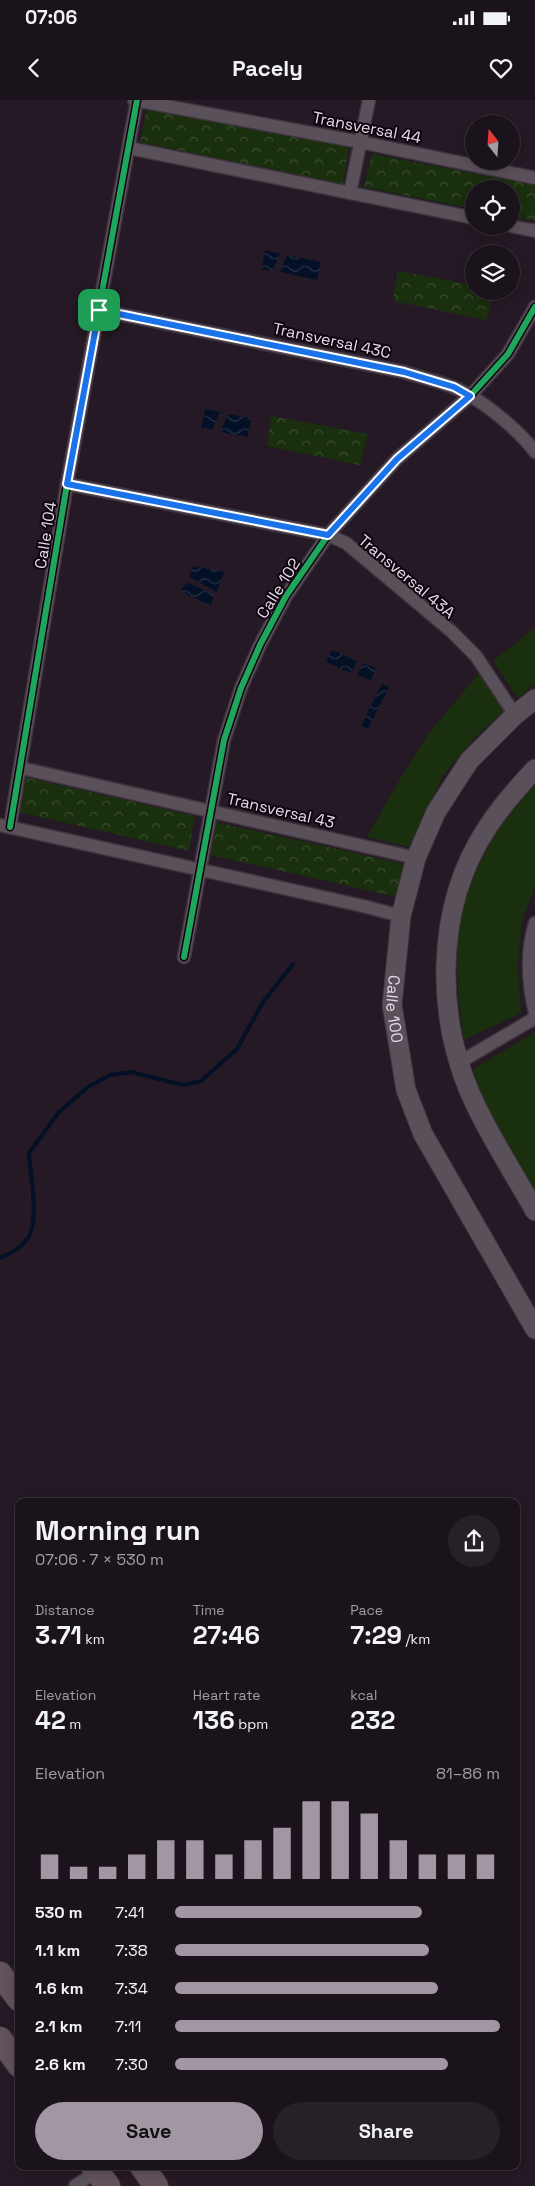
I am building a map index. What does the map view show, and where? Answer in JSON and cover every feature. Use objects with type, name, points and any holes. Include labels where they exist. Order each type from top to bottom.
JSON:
[{"type":"highway","points":[[0,1974],[15,1994]]},
{"type":"highway","points":[[0,2040],[15,2060]]},
{"type":"highway","points":[[145,2170],[156,2186]]},
{"type":"street","name":"Transversal 44","points":[[136,100],[360,142],[535,178]]},
{"type":"street","name":"Calle 104","points":[[5,826],[21,768],[67,484],[136,100]]},
{"type":"street","points":[[350,193],[369,100]]},
{"type":"street","points":[[128,148],[465,216]]},
{"type":"street","points":[[520,228],[535,231]]},
{"type":"street","name":"Calle 102","points":[[184,957],[224,740],[241,688],[260,645],[286,596],[328,535],[397,459],[470,396],[508,354],[535,307]]},
{"type":"street","name":"Transversal 43C","points":[[99,310],[404,372],[454,387],[514,427],[535,452]]},
{"type":"street","name":"Transversal 43A","points":[[67,484],[328,535],[346,543],[451,631],[476,656],[515,715]]},
{"type":"street","name":"Calle 100","points":[[535,699],[515,715],[469,761],[436,812],[416,858],[401,916],[392,1005],[406,1090],[423,1134],[535,1329]]},
{"type":"street","name":"Transversal 43","points":[[21,768],[416,858]]},
{"type":"street","points":[[535,769],[511,795],[486,828],[460,882],[449,931],[446,976],[449,1016],[460,1062],[476,1107],[535,1211]]},
{"type":"street","points":[[5,826],[401,916]]},
{"type":"street","points":[[535,923],[528,964],[531,996],[535,1013]]},
{"type":"street","points":[[460,1062],[535,1018]]},
{"type":"street","points":[[75,2186],[100,2172]]},
{"type":"green space","points":[[147,109],[349,147],[343,184],[140,142]]},
{"type":"green space","points":[[372,154],[509,180],[465,180],[465,207],[364,187]]},
{"type":"green space","points":[[520,182],[535,185],[535,221],[520,218]]},
{"type":"green space","points":[[398,271],[465,283],[465,300],[492,300],[486,320],[393,301]]},
{"type":"green space","points":[[271,416],[368,434],[360,465],[267,446]]},
{"type":"green space","points":[[535,628],[535,684],[518,698],[493,661]]},
{"type":"green space","points":[[481,671],[505,710],[475,737],[443,776],[409,847],[367,837],[429,733]]},
{"type":"green space","points":[[24,777],[195,816],[189,851],[18,812]]},
{"type":"green space","points":[[535,782],[535,886],[522,920],[518,966],[521,1013],[464,1040],[457,971],[459,930],[463,910],[477,870],[497,831],[509,813]]},
{"type":"green space","points":[[216,822],[404,864],[398,897],[210,855]]},
{"type":"green space","points":[[535,1032],[535,1191],[484,1102],[473,1069]]},
{"type":"water","points":[[265,250],[280,254],[272,271],[262,269]]},
{"type":"water","points":[[287,255],[321,262],[317,280],[280,272]]},
{"type":"water","points":[[205,409],[220,412],[212,430],[201,428]]},
{"type":"water","points":[[228,414],[251,418],[248,437],[220,432]]},
{"type":"water","points":[[193,566],[224,572],[217,592],[189,577]]},
{"type":"water","points":[[187,582],[214,595],[210,606],[181,591]]},
{"type":"water","points":[[332,650],[357,661],[351,673],[326,662]]},
{"type":"water","points":[[363,663],[376,668],[371,680],[357,675]]},
{"type":"water","points":[[382,684],[389,687],[368,729],[361,726]]},
{"type":"waterway","points":[[0,1258],[22,1245],[32,1230],[34,1209],[29,1153],[59,1112],[88,1087],[110,1075],[131,1072],[183,1085],[201,1081],[237,1049],[263,1002],[293,964]]},
{"type":"cycle path","points":[[10,827],[67,484],[137,100]]},
{"type":"cycle path","points":[[184,957],[224,740],[241,688],[260,645],[286,596],[328,535],[397,459],[470,396],[508,354],[535,307]]},
{"type":"route","points":[[99,310],[404,372],[454,387],[470,396],[397,459],[328,535],[67,484],[99,310]]}]
